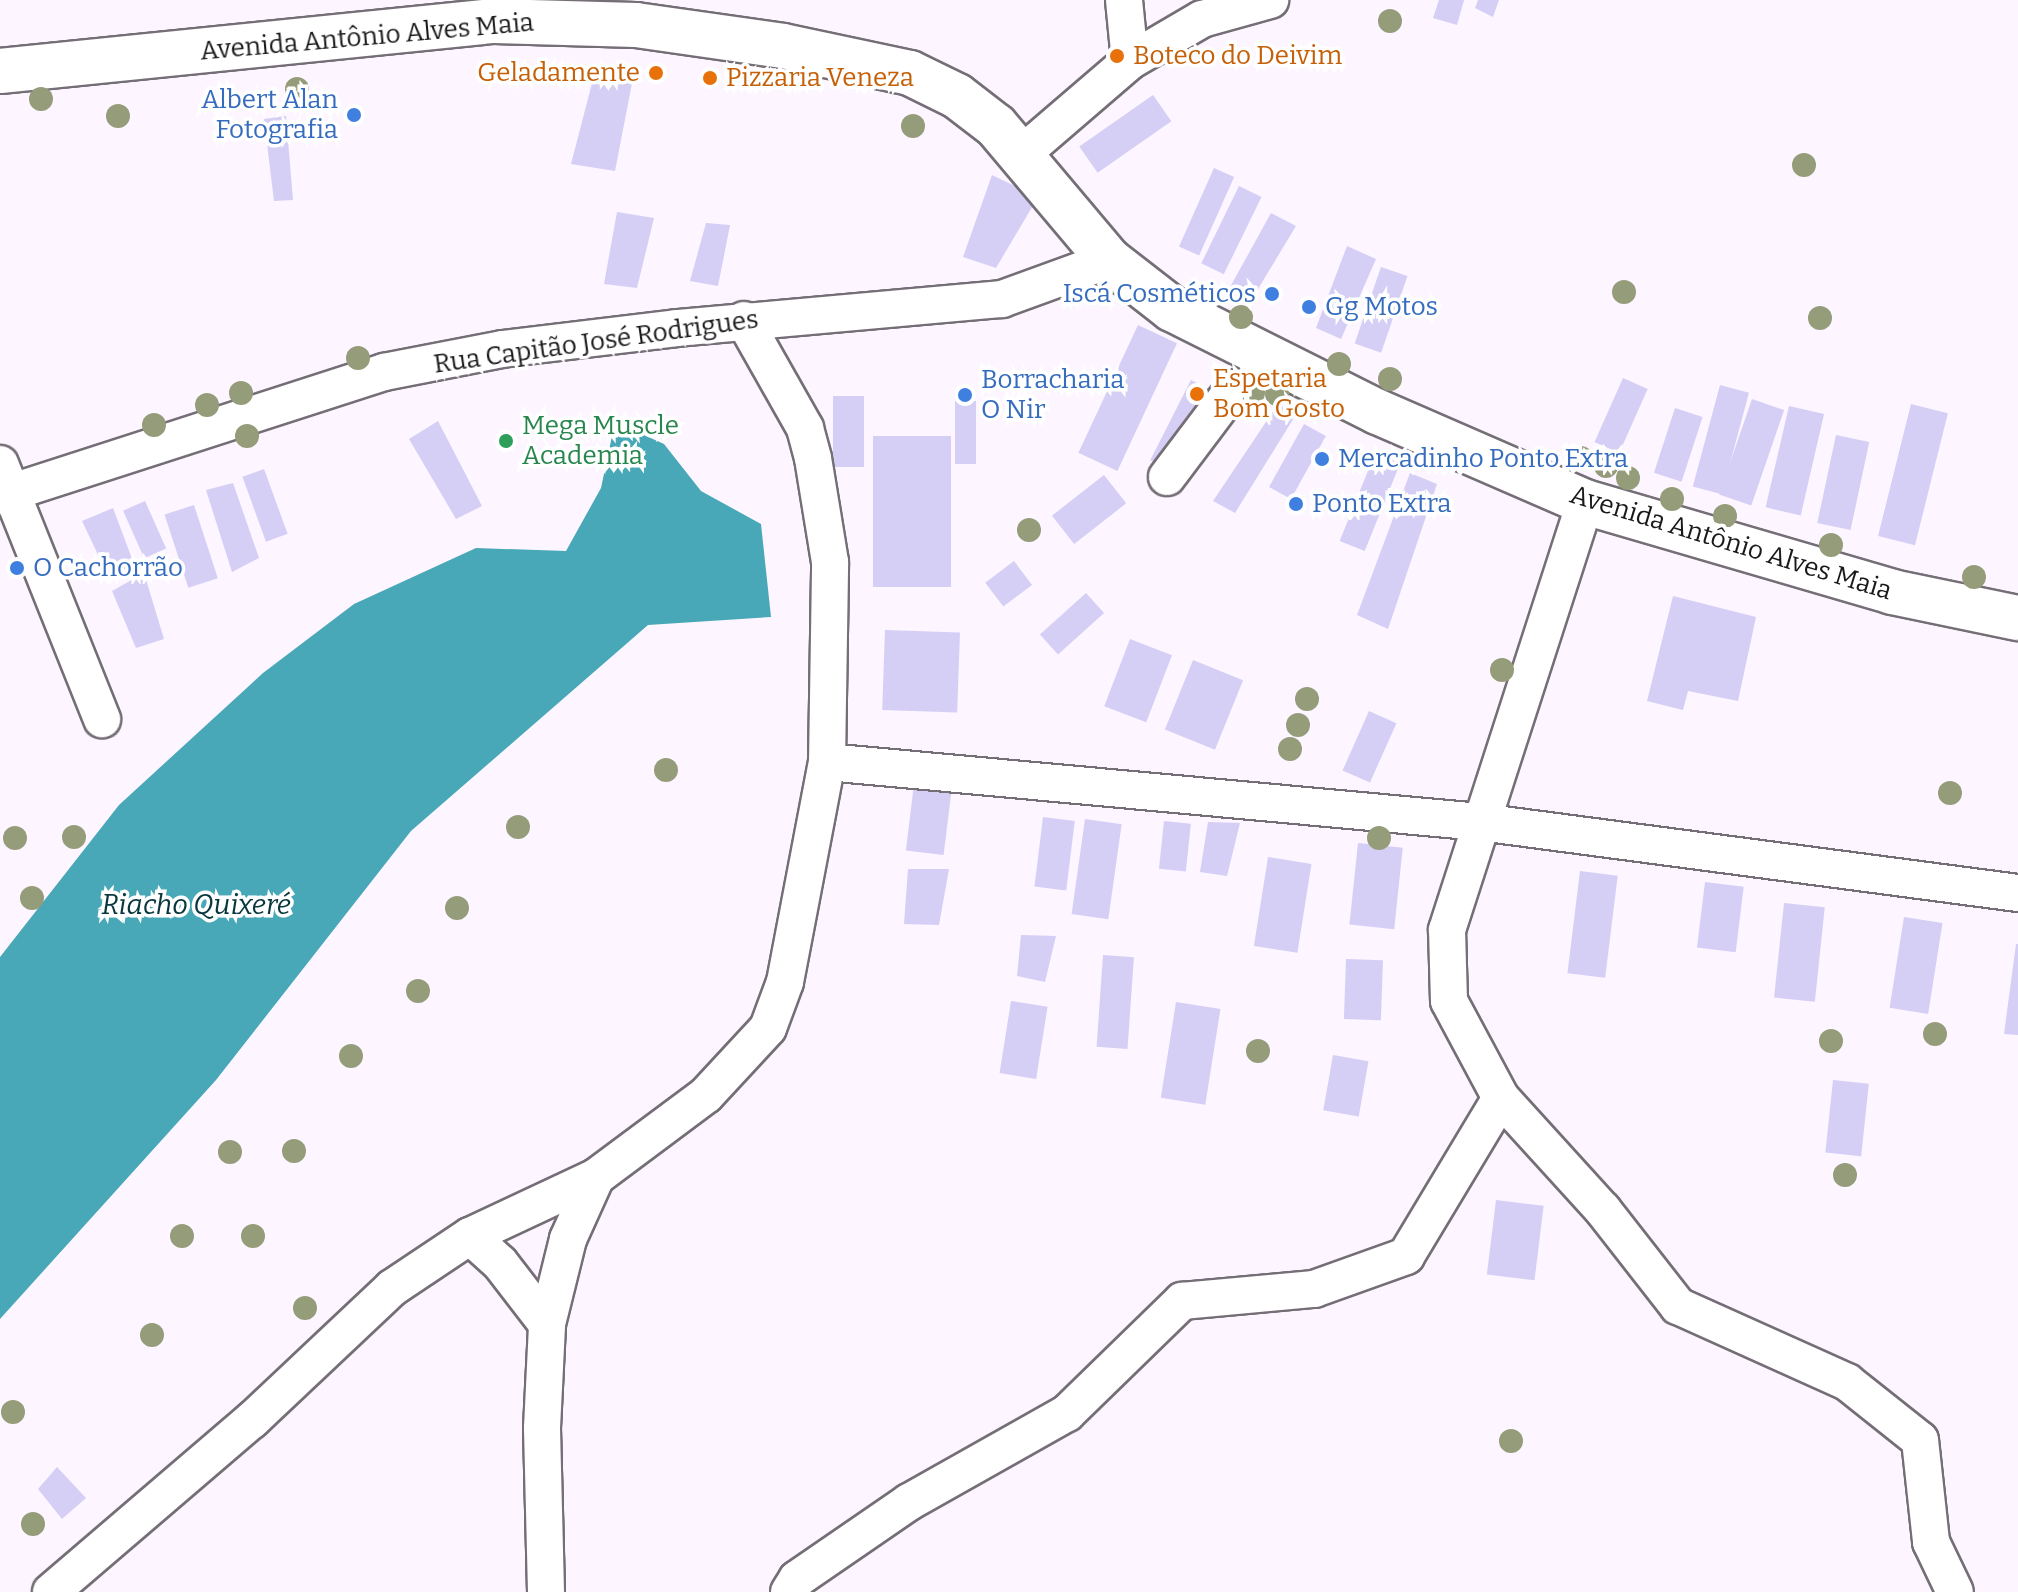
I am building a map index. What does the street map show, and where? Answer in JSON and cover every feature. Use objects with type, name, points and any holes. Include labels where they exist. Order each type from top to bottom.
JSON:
[{"type":"main road","name":"Avenida Antônio Alves Maia","points":[[0,71],[489,11],[636,25],[783,46],[910,73],[957,96],[1023,153],[1109,260],[1185,315],[1378,412],[1585,502],[1892,592],[2018,618]]},
{"type":"street","points":[[1124,0],[1130,61]]},
{"type":"street","points":[[1023,153],[1130,61],[1202,19],[1270,0]]},
{"type":"street","name":"Rua Capitão José Rodrigues","points":[[4,484],[384,372],[502,349],[744,320],[1002,299],[1109,260]]},
{"type":"street","points":[[51,1592],[252,1420],[392,1288],[470,1236],[596,1177],[706,1095],[768,1028],[785,982],[827,762],[830,562],[805,428],[744,320]]},
{"type":"street","points":[[1167,477],[1234,388]]},
{"type":"street","points":[[4,484],[102,719]]},
{"type":"street","points":[[1585,502],[1447,930],[1449,1001],[1501,1098],[1603,1210],[1678,1306],[1847,1382],[1920,1440],[1931,1542],[1955,1592]]},
{"type":"street","points":[[827,762],[1480,822],[2018,893]]},
{"type":"street","points":[[789,1592],[797,1579],[909,1502],[1067,1413],[1182,1301],[1314,1289],[1406,1256],[1501,1098]]},
{"type":"street","points":[[546,1592],[542,1428],[547,1324],[561,1260],[596,1177]]},
{"type":"street","points":[[470,1236],[500,1263],[547,1324]]},
{"type":"water","name":"Riacho Quixeré","points":[[615,422],[664,444],[701,491],[761,524],[771,617],[648,625],[411,831],[216,1080],[0,1319],[0,957],[119,805],[263,673],[354,604],[476,548],[566,551],[601,488]]},
{"type":"building","points":[[1439,0],[1464,0],[1457,25],[1433,18]]},
{"type":"building","points":[[1478,0],[1499,0],[1493,17],[1475,8]]},
{"type":"building","points":[[597,64],[634,73],[615,171],[571,164]]},
{"type":"building","points":[[1153,95],[1171,121],[1098,173],[1079,147]]},
{"type":"building","points":[[286,116],[293,200],[274,201],[264,119]]},
{"type":"building","points":[[1214,168],[1234,177],[1199,256],[1179,247]]},
{"type":"building","points":[[992,175],[1038,197],[996,268],[963,257]]},
{"type":"building","points":[[1239,186],[1261,197],[1224,274],[1201,263]]},
{"type":"building","points":[[617,212],[654,218],[637,288],[604,284]]},
{"type":"building","points":[[1271,213],[1296,226],[1252,299],[1229,289]]},
{"type":"building","points":[[706,223],[730,225],[718,286],[690,281]]},
{"type":"building","points":[[1347,246],[1376,259],[1341,339],[1316,328]]},
{"type":"building","points":[[1381,267],[1407,276],[1381,353],[1355,344]]},
{"type":"building","points":[[1138,325],[1177,343],[1117,471],[1078,453]]},
{"type":"building","points":[[1623,378],[1648,389],[1619,453],[1595,442]]},
{"type":"building","points":[[1191,380],[1225,397],[1184,477],[1150,460]]},
{"type":"building","points":[[1720,385],[1749,393],[1722,494],[1693,486]]},
{"type":"building","points":[[833,396],[864,396],[864,467],[833,467]]},
{"type":"building","points":[[1752,399],[1784,410],[1751,506],[1719,494]]},
{"type":"building","points":[[955,401],[976,401],[976,464],[955,464]]},
{"type":"building","points":[[1278,404],[1297,413],[1235,513],[1213,501]]},
{"type":"building","points":[[1911,404],[1948,413],[1915,545],[1878,536]]},
{"type":"building","points":[[1789,406],[1824,414],[1801,515],[1766,507]]},
{"type":"building","points":[[1675,408],[1703,417],[1682,482],[1654,473]]},
{"type":"building","points":[[438,421],[482,506],[456,519],[409,439]]},
{"type":"building","points":[[1304,424],[1326,436],[1291,499],[1269,487]]},
{"type":"building","points":[[1836,435],[1869,442],[1851,530],[1817,523]]},
{"type":"building","points":[[873,436],[951,436],[951,587],[873,587]]},
{"type":"building","points":[[1376,451],[1401,461],[1365,551],[1340,541]]},
{"type":"building","points":[[264,469],[288,534],[266,542],[242,477]]},
{"type":"building","points":[[1410,473],[1437,484],[1388,629],[1357,615]]},
{"type":"building","points":[[1104,475],[1126,503],[1074,544],[1052,516]]},
{"type":"building","points":[[233,483],[259,558],[232,572],[206,490]]},
{"type":"building","points":[[145,501],[166,549],[144,558],[123,511]]},
{"type":"building","points":[[194,505],[218,578],[188,588],[165,515]]},
{"type":"building","points":[[113,508],[134,564],[109,578],[82,521]]},
{"type":"building","points":[[1014,561],[1032,585],[1003,607],[985,583]]},
{"type":"building","points":[[144,573],[164,639],[136,648],[112,591]]},
{"type":"building","points":[[1086,593],[1104,613],[1058,655],[1040,634]]},
{"type":"building","points":[[1673,596],[1756,617],[1738,701],[1688,691],[1683,710],[1647,701]]},
{"type":"building","points":[[885,630],[960,633],[957,713],[882,710]]},
{"type":"building","points":[[1130,639],[1172,655],[1146,722],[1104,706]]},
{"type":"building","points":[[1193,660],[1243,680],[1215,750],[1165,730]]},
{"type":"building","points":[[1369,711],[1396,723],[1370,783],[1343,770]]},
{"type":"building","points":[[915,776],[953,781],[944,855],[906,850]]},
{"type":"building","points":[[1043,817],[1075,821],[1066,890],[1034,886]]},
{"type":"building","points":[[1085,819],[1122,824],[1108,919],[1072,914]]},
{"type":"building","points":[[1164,821],[1191,824],[1186,872],[1159,869]]},
{"type":"building","points":[[1208,822],[1240,823],[1227,876],[1200,872]]},
{"type":"building","points":[[1358,843],[1403,848],[1394,929],[1349,925]]},
{"type":"building","points":[[1268,857],[1311,864],[1297,953],[1254,946]]},
{"type":"building","points":[[908,869],[949,869],[939,925],[904,924]]},
{"type":"building","points":[[1580,871],[1618,876],[1605,978],[1567,973]]},
{"type":"building","points":[[1705,882],[1744,887],[1736,952],[1697,948]]},
{"type":"building","points":[[1784,903],[1825,907],[1815,1002],[1774,997]]},
{"type":"building","points":[[1904,917],[1943,923],[1928,1014],[1890,1008]]},
{"type":"building","points":[[1021,935],[1056,936],[1045,982],[1017,976]]},
{"type":"building","points":[[2018,944],[2018,1035],[2004,1034]]},
{"type":"building","points":[[1103,955],[1134,957],[1128,1049],[1097,1047]]},
{"type":"building","points":[[1346,959],[1383,960],[1381,1020],[1344,1019]]},
{"type":"building","points":[[1011,1001],[1048,1007],[1036,1079],[1000,1073]]},
{"type":"building","points":[[1176,1002],[1220,1009],[1205,1105],[1161,1098]]},
{"type":"building","points":[[1333,1055],[1368,1061],[1359,1116],[1323,1110]]},
{"type":"building","points":[[1833,1080],[1869,1084],[1861,1156],[1825,1153]]},
{"type":"building","points":[[1496,1200],[1544,1206],[1535,1280],[1487,1274]]},
{"type":"building","points":[[57,1467],[86,1498],[62,1519],[38,1489]]},
{"type":"place","name":"Boteco do Deivim","points":[[1117,56]]},
{"type":"place","name":"Geladamente","points":[[656,73]]},
{"type":"place","name":"Pizzaria Veneza","points":[[710,78]]},
{"type":"place","name":"Albert Alan Fotografia","points":[[354,115]]},
{"type":"place","name":"Iscá Cosméticos","points":[[1272,294]]},
{"type":"place","name":"Gg Motos","points":[[1309,307]]},
{"type":"place","name":"Espetaria Bom Gosto","points":[[1197,394]]},
{"type":"place","name":"Borracharia O Nir","points":[[965,395]]},
{"type":"place","name":"Mega Muscle Academia","points":[[506,441]]},
{"type":"place","name":"Mercadinho Ponto Extra","points":[[1322,459]]},
{"type":"place","name":"Ponto Extra","points":[[1296,504]]},
{"type":"place","name":"O Cachorrão","points":[[17,568]]}]
